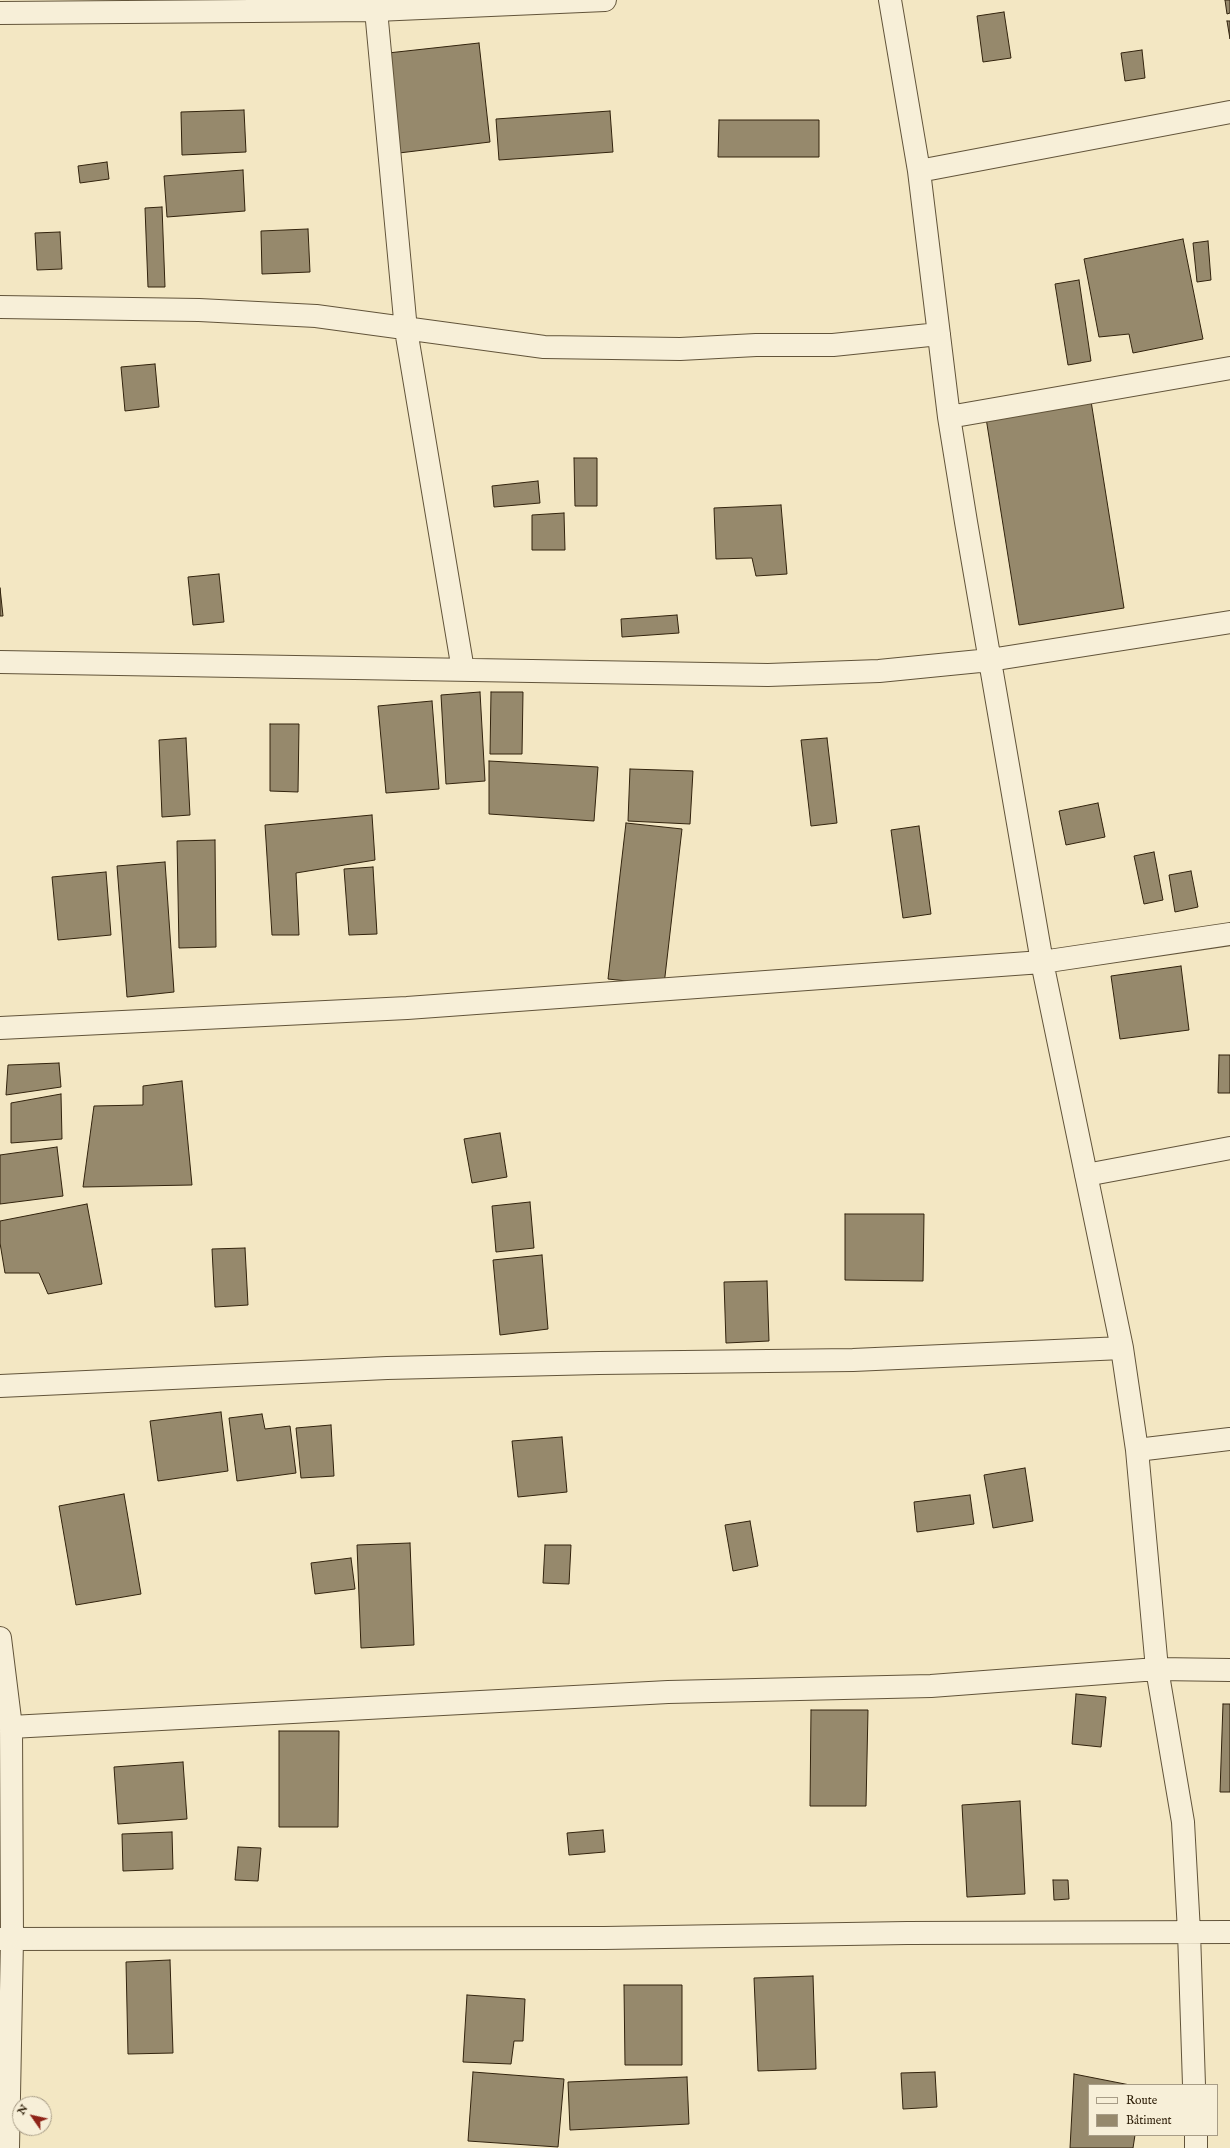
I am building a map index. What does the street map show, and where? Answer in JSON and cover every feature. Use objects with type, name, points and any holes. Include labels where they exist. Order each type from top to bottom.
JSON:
[{"type":"street","points":[[0,13],[376,10],[605,0]]},
{"type":"street","points":[[890,0],[919,171],[949,417],[990,660],[1042,962],[1122,1348],[1137,1450],[1157,1669],[1183,1822],[1189,1932],[1194,2084]]},
{"type":"street","points":[[376,10],[406,330],[463,670]]},
{"type":"street","points":[[919,171],[1230,112]]},
{"type":"street","points":[[0,307],[199,310],[316,316],[406,330],[544,347],[680,349],[756,345],[833,345],[938,334]]},
{"type":"street","points":[[949,417],[1230,368]]},
{"type":"street","points":[[0,662],[768,675],[879,671],[990,660],[1230,622]]},
{"type":"street","points":[[0,1028],[407,1008],[1042,962],[1230,934]]},
{"type":"street","points":[[1086,1175],[1230,1148]]},
{"type":"street","points":[[0,1386],[387,1368],[599,1363],[853,1360],[1122,1348]]},
{"type":"street","points":[[1137,1450],[1230,1439]]},
{"type":"street","points":[[0,1638],[1,1660],[11,1727],[6,1939],[8,2148]]},
{"type":"street","points":[[11,1727],[668,1692],[931,1686],[1157,1669],[1230,1670]]},
{"type":"street","points":[[6,1939],[604,1938],[907,1933],[1230,1932]]},
{"type":"street","points":[[1196,2136],[1196,2148]]},
{"type":"building","points":[[1225,0],[1230,0],[1230,13],[1227,14]]},
{"type":"building","points":[[1004,12],[1011,58],[983,62],[977,16]]},
{"type":"building","points":[[1227,21],[1230,21],[1230,39]]},
{"type":"building","points":[[479,43],[490,142],[399,153],[388,53]]},
{"type":"building","points":[[1142,50],[1145,78],[1125,81],[1121,53]]},
{"type":"building","points":[[244,110],[246,152],[182,155],[181,112]]},
{"type":"building","points":[[610,111],[613,152],[499,160],[496,119]]},
{"type":"building","points":[[719,120],[819,120],[819,157],[718,157]]},
{"type":"building","points":[[107,162],[109,179],[80,183],[78,166]]},
{"type":"building","points":[[243,170],[245,211],[167,217],[164,176]]},
{"type":"building","points":[[162,207],[165,287],[148,287],[145,208]]},
{"type":"building","points":[[308,229],[310,272],[262,274],[261,231]]},
{"type":"building","points":[[60,232],[62,269],[37,270],[35,233]]},
{"type":"building","points":[[1183,239],[1203,339],[1133,353],[1129,334],[1099,337],[1084,259]]},
{"type":"building","points":[[1208,241],[1211,280],[1197,282],[1193,243]]},
{"type":"building","points":[[1079,280],[1091,361],[1068,365],[1055,284]]},
{"type":"building","points":[[155,364],[159,407],[125,411],[121,367]]},
{"type":"building","points":[[1091,401],[1124,608],[1019,625],[986,418]]},
{"type":"building","points":[[574,458],[597,458],[597,506],[575,506]]},
{"type":"building","points":[[538,481],[540,503],[494,507],[492,486]]},
{"type":"building","points":[[781,505],[787,574],[756,576],[752,558],[716,559],[714,508]]},
{"type":"building","points":[[564,513],[565,550],[532,550],[532,515]]},
{"type":"building","points":[[219,574],[224,622],[193,625],[188,577]]},
{"type":"building","points":[[0,588],[3,616],[0,616]]},
{"type":"building","points":[[677,615],[679,633],[622,637],[621,619]]},
{"type":"building","points":[[480,692],[485,781],[446,784],[441,695]]},
{"type":"building","points":[[491,692],[523,692],[522,754],[490,754]]},
{"type":"building","points":[[432,701],[439,789],[386,793],[378,706]]},
{"type":"building","points":[[270,724],[299,724],[298,792],[270,791]]},
{"type":"building","points":[[186,738],[190,815],[162,817],[159,740]]},
{"type":"building","points":[[827,738],[837,823],[811,826],[801,740]]},
{"type":"building","points":[[489,761],[598,767],[594,821],[489,814]]},
{"type":"building","points":[[630,769],[693,771],[690,824],[628,821]]},
{"type":"building","points":[[1098,803],[1105,837],[1066,845],[1059,811]]},
{"type":"building","points":[[372,815],[375,860],[296,873],[299,935],[272,935],[265,825]]},
{"type":"building","points":[[626,823],[682,829],[664,985],[608,979]]},
{"type":"building","points":[[919,826],[931,914],[903,918],[891,830]]},
{"type":"building","points":[[215,840],[216,947],[179,948],[177,841]]},
{"type":"building","points":[[1154,852],[1163,900],[1144,904],[1134,856]]},
{"type":"building","points":[[165,862],[174,992],[127,997],[117,866]]},
{"type":"building","points":[[373,867],[377,934],[349,935],[344,869]]},
{"type":"building","points":[[1191,871],[1198,907],[1175,912],[1169,875]]},
{"type":"building","points":[[106,872],[111,935],[58,940],[52,877]]},
{"type":"building","points":[[1181,966],[1189,1030],[1120,1039],[1111,976]]},
{"type":"building","points":[[1219,1055],[1230,1055],[1230,1093],[1218,1093]]},
{"type":"building","points":[[59,1063],[61,1087],[6,1095],[8,1065]]},
{"type":"building","points":[[182,1081],[192,1185],[83,1187],[94,1106],[143,1105],[143,1086]]},
{"type":"building","points":[[61,1094],[62,1139],[11,1143],[11,1103]]},
{"type":"building","points":[[500,1133],[507,1177],[472,1183],[464,1139]]},
{"type":"building","points":[[57,1147],[63,1196],[0,1204],[0,1155]]},
{"type":"building","points":[[530,1202],[534,1248],[496,1252],[492,1206]]},
{"type":"building","points":[[87,1204],[102,1284],[48,1294],[39,1273],[5,1273],[0,1243],[0,1221]]},
{"type":"building","points":[[845,1214],[924,1214],[923,1281],[845,1280]]},
{"type":"building","points":[[245,1248],[248,1305],[215,1307],[212,1249]]},
{"type":"building","points":[[542,1255],[548,1329],[500,1335],[493,1260]]},
{"type":"building","points":[[767,1281],[769,1341],[726,1343],[724,1282]]},
{"type":"building","points":[[221,1412],[228,1471],[158,1481],[150,1421]]},
{"type":"building","points":[[262,1414],[265,1429],[290,1426],[296,1473],[237,1481],[229,1418]]},
{"type":"building","points":[[331,1425],[334,1476],[301,1478],[296,1428]]},
{"type":"building","points":[[562,1437],[567,1492],[518,1497],[512,1441]]},
{"type":"building","points":[[1025,1468],[1033,1521],[993,1528],[984,1475]]},
{"type":"building","points":[[124,1494],[141,1594],[76,1605],[59,1506]]},
{"type":"building","points":[[970,1495],[974,1524],[917,1532],[914,1502]]},
{"type":"building","points":[[750,1521],[758,1566],[733,1571],[725,1525]]},
{"type":"building","points":[[410,1543],[414,1645],[361,1648],[357,1545]]},
{"type":"building","points":[[545,1545],[571,1545],[569,1584],[543,1583]]},
{"type":"building","points":[[351,1558],[355,1589],[315,1594],[311,1563]]},
{"type":"building","points":[[1076,1694],[1106,1697],[1101,1747],[1072,1744]]},
{"type":"building","points":[[1223,1704],[1230,1704],[1230,1792],[1220,1792]]},
{"type":"building","points":[[811,1710],[868,1710],[866,1806],[810,1806]]},
{"type":"building","points":[[279,1731],[339,1731],[338,1827],[279,1827]]},
{"type":"building","points":[[183,1762],[187,1819],[118,1824],[114,1767]]},
{"type":"building","points":[[1020,1801],[1025,1894],[967,1897],[962,1805]]},
{"type":"building","points":[[603,1830],[605,1852],[569,1855],[567,1833]]},
{"type":"building","points":[[172,1832],[173,1869],[123,1871],[122,1834]]},
{"type":"building","points":[[238,1847],[261,1848],[258,1881],[235,1880]]},
{"type":"building","points":[[1053,1880],[1068,1880],[1069,1899],[1054,1900]]},
{"type":"building","points":[[170,1960],[173,2053],[128,2054],[126,1962]]},
{"type":"building","points":[[813,1976],[816,2069],[758,2071],[754,1978]]},
{"type":"building","points":[[624,1985],[682,1985],[682,2065],[625,2065]]},
{"type":"building","points":[[467,1995],[525,1999],[523,2041],[514,2041],[511,2064],[463,2062]]},
{"type":"building","points":[[473,2072],[564,2079],[558,2147],[468,2141]]},
{"type":"building","points":[[935,2072],[937,2107],[903,2109],[901,2073]]},
{"type":"building","points":[[1074,2074],[1125,2084],[1088,2084],[1088,2136],[1135,2136],[1133,2148],[1070,2148]]},
{"type":"building","points":[[687,2077],[689,2124],[570,2130],[568,2082]]}]
